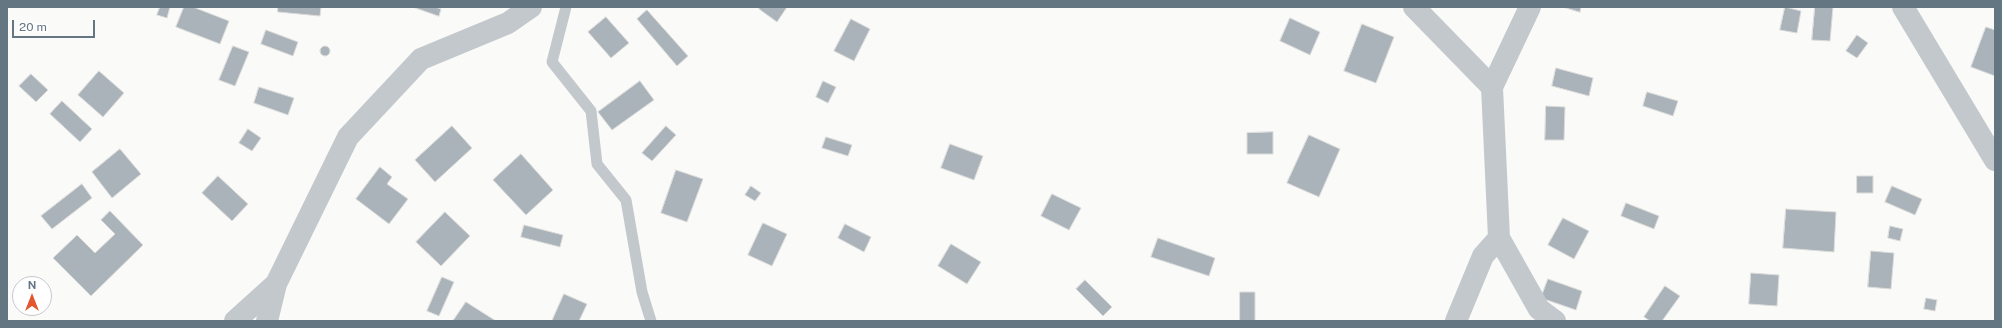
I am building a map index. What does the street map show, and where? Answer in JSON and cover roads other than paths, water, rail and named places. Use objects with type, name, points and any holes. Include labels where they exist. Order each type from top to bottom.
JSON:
[{"type":"street","points":[[266,321],[276,284],[348,137],[421,59],[508,24],[531,7]]},
{"type":"street","points":[[1414,7],[1492,87]]},
{"type":"street","points":[[1530,7],[1492,87],[1499,238],[1540,309],[1555,321]]},
{"type":"street","points":[[1904,7],[1995,160]]},
{"type":"street","points":[[1456,321],[1483,256],[1499,238]]},
{"type":"street","points":[[235,321],[276,284]]},
{"type":"lane","points":[[566,7],[552,62],[591,110],[597,164],[626,200],[642,292],[651,321]]}]
